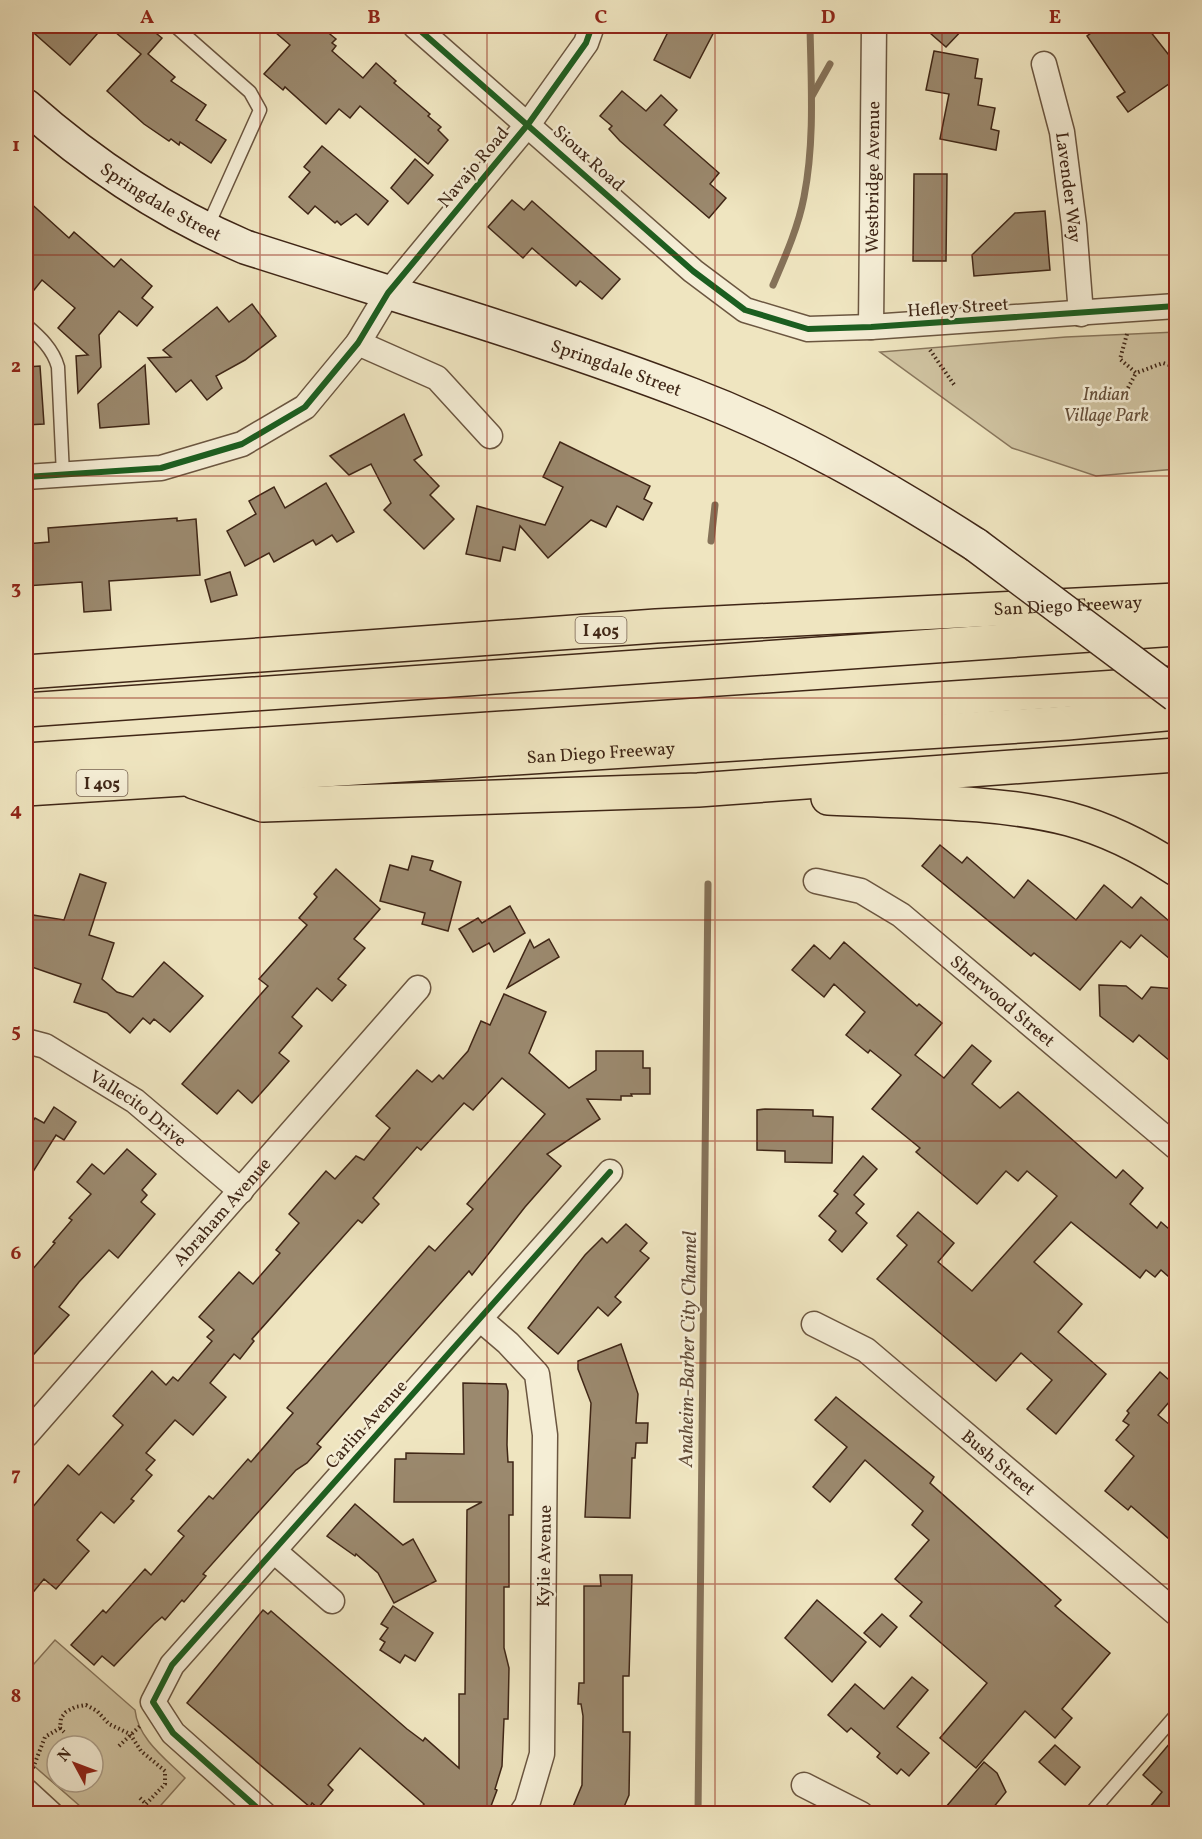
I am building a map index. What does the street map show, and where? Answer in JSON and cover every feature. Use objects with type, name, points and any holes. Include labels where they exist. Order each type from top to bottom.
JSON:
[{"type":"highway","name":"San Diego Freeway","points":[[26,672],[656,626],[1176,600]]},
{"type":"highway","points":[[26,710],[1176,629]]},
{"type":"highway","points":[[26,760],[1176,683]]},
{"type":"highway","name":"San Diego Freeway","points":[[26,789],[178,777],[1067,723],[1176,713]]},
{"type":"highway","points":[[178,777],[263,805],[698,790],[1176,755]]},
{"type":"highway","points":[[698,790],[991,807],[1068,819],[1101,830],[1156,856],[1176,869]]},
{"type":"main road","name":"Springdale Street","points":[[26,106],[72,147],[206,230],[245,247],[388,292],[693,395],[777,432],[889,489],[976,545],[1176,695]]},
{"type":"street","name":"Sioux Road","points":[[415,26],[528,123],[693,271],[745,310]]},
{"type":"street","name":"Navajo Road","points":[[26,477],[161,468],[242,444],[305,407],[358,343],[388,292],[528,123],[586,43],[592,26]]},
{"type":"street","name":"Westbridge Avenue","points":[[872,327],[874,26]]},
{"type":"street","name":"Lavender Way","points":[[1044,64],[1062,132],[1074,225],[1081,314]]},
{"type":"street","name":"Hefley Street","points":[[745,310],[808,328],[872,327],[1176,306]]},
{"type":"street","points":[[358,343],[437,378],[490,436]]},
{"type":"street","name":"Sherwood Street","points":[[816,881],[861,891],[901,915],[1176,1147]]},
{"type":"street","name":"Abraham Avenue","points":[[26,1435],[418,988]]},
{"type":"street","name":"Vallecito Drive","points":[[26,1041],[45,1046],[135,1101],[241,1191]]},
{"type":"street","name":"Carlin Avenue","points":[[264,1814],[173,1733],[153,1702],[172,1665],[610,1172]]},
{"type":"street","name":"Kylie Avenue","points":[[480,1319],[508,1343],[537,1374],[545,1435],[542,1754],[527,1805],[520,1814]]},
{"type":"street","name":"Bush Street","points":[[814,1324],[866,1350],[1176,1613]]},
{"type":"street","points":[[274,1551],[332,1601]]},
{"type":"street","points":[[804,1785],[861,1814]]},
{"type":"street","points":[[26,1791],[51,1814]]},
{"type":"lane","points":[[175,26],[250,92],[260,110],[206,230]]},
{"type":"lane","points":[[26,325],[47,345],[55,356],[58,367],[63,475]]},
{"type":"lane","points":[[1090,1814],[1176,1715]]},
{"type":"path","points":[[1176,332],[1176,339]]},
{"type":"path","points":[[1127,334],[1120,359],[1136,373]]},
{"type":"path","points":[[930,350],[955,386]]},
{"type":"path","points":[[1128,388],[1136,373],[1163,363],[1176,367]]},
{"type":"path","points":[[33,1768],[45,1737],[60,1728],[66,1712],[86,1705],[109,1724],[130,1734],[141,1751],[165,1771],[165,1784],[140,1814]]},
{"type":"path","points":[[119,1746],[141,1725]]},
{"type":"path","points":[[60,1728],[64,1732]]},
{"type":"path","points":[[140,1798],[146,1804]]},
{"type":"green space","name":"Indian Village Park","points":[[1176,332],[1176,469],[1096,476],[1012,448],[880,352],[1066,337]]},
{"type":"green space","points":[[55,1640],[135,1710],[141,1730],[147,1739],[185,1778],[154,1813],[88,1813],[66,1794],[105,1794],[105,1734],[45,1734],[45,1776],[26,1759],[26,1673]]},
{"type":"building","points":[[26,26],[104,26],[70,65]]},
{"type":"building","points":[[108,26],[147,26],[162,38],[148,54],[175,77],[171,81],[206,105],[196,120],[226,140],[211,163],[180,142],[179,145],[171,139],[169,141],[144,124],[107,91],[141,54]]},
{"type":"building","points":[[268,26],[320,26],[336,39],[332,43],[336,46],[332,51],[363,78],[376,63],[396,81],[394,83],[430,114],[428,116],[441,127],[438,130],[448,140],[428,164],[360,106],[350,118],[339,109],[326,124],[285,87],[283,90],[264,74],[290,45]]},
{"type":"building","points":[[671,26],[717,26],[690,78],[654,60]]},
{"type":"building","points":[[922,26],[966,26],[946,47]]},
{"type":"building","points":[[1101,26],[1146,26],[1176,64],[1176,79],[1128,112],[1117,97],[1125,92],[1087,36]]},
{"type":"building","points":[[934,51],[978,59],[975,78],[982,79],[978,105],[995,108],[991,129],[999,131],[996,150],[940,139],[949,94],[926,90]]},
{"type":"building","points":[[622,91],[646,111],[661,95],[677,110],[664,125],[719,173],[710,184],[726,198],[709,218],[620,141],[609,129],[612,126],[600,116]]},
{"type":"building","points":[[322,146],[388,201],[368,225],[356,214],[341,225],[337,221],[335,223],[315,206],[308,214],[289,197],[310,172],[304,167]]},
{"type":"building","points":[[415,159],[433,175],[408,204],[391,188]]},
{"type":"building","points":[[914,174],[947,174],[946,261],[913,261]]},
{"type":"building","points":[[26,199],[69,238],[74,232],[114,267],[121,259],[152,286],[142,298],[153,307],[137,326],[119,311],[99,335],[101,367],[78,393],[76,356],[88,355],[58,328],[75,308],[42,280],[26,300]]},
{"type":"building","points":[[512,200],[524,210],[532,201],[620,279],[602,299],[580,281],[576,286],[532,248],[523,258],[488,227]]},
{"type":"building","points":[[1045,211],[1050,270],[974,276],[972,255],[1015,213]]},
{"type":"building","points":[[252,304],[276,336],[245,360],[216,376],[222,388],[207,400],[191,380],[176,392],[148,358],[171,357],[163,350],[217,307],[229,322]]},
{"type":"building","points":[[145,365],[149,424],[100,428],[98,404]]},
{"type":"building","points":[[40,366],[44,424],[26,425],[26,367]]},
{"type":"building","points":[[404,414],[422,455],[414,460],[439,486],[430,495],[454,519],[424,549],[384,510],[391,503],[371,464],[349,475],[330,456]]},
{"type":"building","points":[[560,442],[650,486],[644,499],[652,503],[643,520],[617,506],[606,527],[591,520],[548,558],[520,526],[515,550],[503,547],[500,561],[466,554],[477,506],[545,525],[563,487],[543,477]]},
{"type":"building","points":[[326,483],[354,532],[337,542],[332,535],[316,545],[313,540],[274,562],[269,553],[245,566],[227,531],[256,514],[249,501],[274,487],[285,508]]},
{"type":"building","points":[[177,518],[177,521],[196,519],[200,575],[109,581],[111,610],[84,612],[82,582],[26,586],[26,544],[49,542],[48,528]]},
{"type":"building","points":[[230,572],[237,595],[211,602],[205,580]]},
{"type":"building","points":[[940,845],[962,863],[967,857],[1014,898],[1028,880],[1076,920],[1104,885],[1132,908],[1141,897],[1176,927],[1176,964],[1141,935],[1130,948],[1121,941],[1080,990],[1034,953],[1031,956],[922,866]]},
{"type":"building","points":[[412,856],[433,861],[430,870],[461,882],[448,931],[422,924],[425,913],[380,901],[390,865],[408,870]]},
{"type":"building","points":[[336,869],[380,909],[354,939],[365,948],[338,979],[346,985],[332,1001],[317,988],[292,1017],[302,1026],[279,1053],[289,1061],[269,1084],[252,1103],[238,1090],[217,1114],[182,1084],[268,986],[259,979],[307,925],[299,918],[317,897],[314,894]]},
{"type":"building","points":[[80,874],[106,883],[89,935],[114,943],[102,979],[117,992],[133,997],[164,962],[203,996],[170,1032],[154,1019],[150,1024],[143,1018],[130,1033],[107,1013],[74,1002],[81,984],[26,965],[26,914],[64,920]]},
{"type":"building","points":[[510,906],[525,933],[494,952],[489,943],[473,952],[459,929],[478,918],[482,923]]},
{"type":"building","points":[[549,939],[559,957],[507,988],[530,940],[534,948]]},
{"type":"building","points":[[844,942],[917,1006],[919,1004],[942,1023],[915,1055],[944,1078],[972,1045],[991,1061],[972,1084],[1000,1108],[1018,1092],[1116,1178],[1123,1170],[1143,1188],[1130,1204],[1157,1228],[1161,1222],[1176,1235],[1176,1283],[1161,1270],[1155,1277],[1146,1270],[1140,1278],[1071,1222],[1034,1262],[1082,1304],[1058,1332],[1106,1374],[1056,1434],[1027,1409],[1052,1380],[1021,1353],[996,1381],[877,1279],[907,1245],[897,1236],[918,1212],[954,1243],[938,1262],[972,1291],[1057,1196],[1027,1171],[1018,1181],[1006,1171],[977,1204],[916,1152],[920,1148],[872,1109],[901,1075],[870,1050],[868,1053],[846,1035],[865,1012],[834,984],[824,997],[792,970],[814,945],[830,959]]},
{"type":"building","points":[[1099,985],[1126,986],[1142,999],[1151,987],[1176,989],[1176,1066],[1139,1035],[1133,1042],[1100,1016]]},
{"type":"building","points":[[504,994],[546,1012],[529,1053],[569,1088],[596,1070],[596,1051],[643,1051],[643,1068],[650,1068],[650,1094],[621,1096],[621,1100],[587,1099],[600,1119],[547,1154],[561,1166],[525,1207],[472,1275],[469,1271],[393,1357],[317,1444],[321,1447],[307,1463],[296,1470],[203,1574],[206,1576],[184,1602],[182,1600],[165,1620],[162,1617],[154,1624],[114,1666],[102,1656],[94,1665],[71,1645],[103,1610],[106,1613],[145,1569],[151,1575],[184,1536],[178,1531],[209,1496],[213,1499],[248,1459],[251,1462],[293,1413],[287,1408],[429,1246],[435,1251],[473,1209],[467,1204],[545,1114],[502,1078],[473,1110],[464,1103],[421,1150],[417,1147],[373,1198],[379,1204],[362,1223],[358,1220],[252,1339],[254,1341],[240,1359],[234,1354],[210,1383],[226,1397],[193,1435],[175,1420],[146,1453],[155,1460],[146,1470],[152,1475],[131,1499],[134,1501],[114,1523],[101,1512],[77,1540],[89,1551],[56,1589],[44,1579],[26,1601],[26,1515],[68,1465],[79,1475],[123,1425],[113,1416],[152,1371],[166,1385],[173,1377],[178,1381],[212,1341],[207,1337],[214,1330],[199,1317],[239,1272],[253,1284],[280,1253],[276,1250],[299,1223],[289,1214],[326,1171],[335,1179],[356,1156],[364,1160],[390,1128],[376,1116],[417,1070],[432,1082],[439,1075],[443,1079],[468,1051],[481,1021],[490,1025]]},
{"type":"building","points":[[54,1107],[76,1122],[64,1140],[56,1135],[26,1183],[26,1131],[35,1118],[44,1123]]},
{"type":"building","points":[[757,1110],[813,1110],[813,1116],[833,1117],[832,1163],[785,1162],[785,1151],[757,1150]]},
{"type":"building","points":[[127,1149],[156,1174],[142,1190],[147,1195],[141,1202],[155,1214],[118,1258],[109,1250],[79,1282],[59,1307],[69,1315],[26,1363],[26,1277],[72,1220],[69,1218],[91,1194],[77,1182],[92,1164],[104,1174]]},
{"type":"building","points":[[863,1156],[877,1169],[854,1195],[864,1204],[856,1213],[867,1223],[842,1252],[829,1240],[836,1231],[819,1216],[838,1194],[834,1191]]},
{"type":"building","points":[[626,1224],[647,1243],[640,1251],[649,1258],[615,1297],[621,1302],[608,1316],[598,1307],[558,1354],[528,1328],[585,1255],[602,1238],[607,1243]]},
{"type":"building","points":[[621,1344],[638,1394],[636,1423],[648,1423],[647,1443],[636,1443],[635,1458],[632,1458],[630,1518],[585,1517],[591,1403],[578,1369],[578,1361]]},
{"type":"building","points":[[1160,1372],[1176,1386],[1176,1394],[1158,1415],[1176,1430],[1176,1545],[1131,1506],[1128,1510],[1105,1491],[1134,1456],[1116,1440],[1129,1425],[1123,1421],[1129,1413],[1127,1411]]},
{"type":"building","points":[[463,1383],[506,1384],[508,1391],[507,1445],[508,1462],[513,1462],[513,1515],[509,1515],[509,1587],[504,1587],[504,1648],[509,1668],[508,1719],[504,1719],[502,1766],[495,1789],[497,1790],[488,1814],[416,1814],[424,1804],[360,1748],[328,1785],[333,1790],[318,1808],[312,1803],[310,1807],[187,1703],[263,1610],[268,1614],[271,1611],[407,1729],[423,1741],[425,1738],[459,1768],[459,1694],[465,1694],[467,1510],[482,1502],[394,1502],[395,1459],[406,1459],[406,1453],[464,1454]]},
{"type":"building","points":[[836,1397],[934,1477],[930,1483],[1061,1600],[1055,1606],[1110,1653],[1062,1709],[1072,1718],[1055,1738],[1025,1711],[976,1768],[940,1738],[987,1683],[910,1616],[922,1602],[895,1579],[929,1540],[912,1525],[923,1511],[865,1460],[830,1502],[813,1487],[847,1447],[815,1420]]},
{"type":"building","points":[[355,1504],[403,1545],[413,1539],[436,1581],[394,1603],[378,1573],[356,1554],[355,1556],[327,1536]]},
{"type":"building","points":[[600,1575],[632,1575],[629,1676],[623,1676],[623,1732],[630,1732],[629,1795],[621,1814],[570,1814],[582,1785],[583,1716],[581,1704],[578,1704],[579,1683],[584,1683],[584,1586],[601,1586]]},
{"type":"building","points":[[817,1600],[866,1642],[832,1682],[785,1638]]},
{"type":"building","points":[[393,1606],[433,1633],[415,1661],[405,1655],[400,1663],[380,1650],[385,1642],[380,1639],[388,1628],[381,1624]]},
{"type":"building","points":[[882,1614],[897,1627],[880,1647],[864,1633]]},
{"type":"building","points":[[912,1677],[928,1690],[897,1727],[929,1753],[909,1776],[901,1769],[897,1774],[877,1757],[880,1753],[851,1728],[847,1732],[828,1715],[855,1684],[884,1709]]},
{"type":"building","points":[[1176,1736],[1176,1814],[1144,1814],[1162,1792],[1143,1775]]},
{"type":"building","points":[[1055,1745],[1080,1767],[1065,1785],[1039,1762]]},
{"type":"building","points":[[984,1762],[997,1773],[1006,1792],[988,1814],[940,1814]]},
{"type":"waterway","name":"Anaheim-Barber City Channel","points":[[773,285],[791,242],[804,197],[810,155],[812,112],[810,26]]},
{"type":"waterway","points":[[812,96],[830,64]]},
{"type":"waterway","points":[[711,541],[715,505]]},
{"type":"waterway","name":"Anaheim-Barber City Channel","points":[[698,1814],[708,884]]},
{"type":"cycle path","points":[[415,26],[693,271],[745,310],[808,329],[871,327],[1176,306]]},
{"type":"cycle path","points":[[26,477],[161,468],[242,444],[305,407],[358,343],[388,293],[529,123],[586,43],[592,26]]},
{"type":"cycle path","points":[[264,1814],[173,1733],[153,1702],[172,1665],[610,1172]]}]
